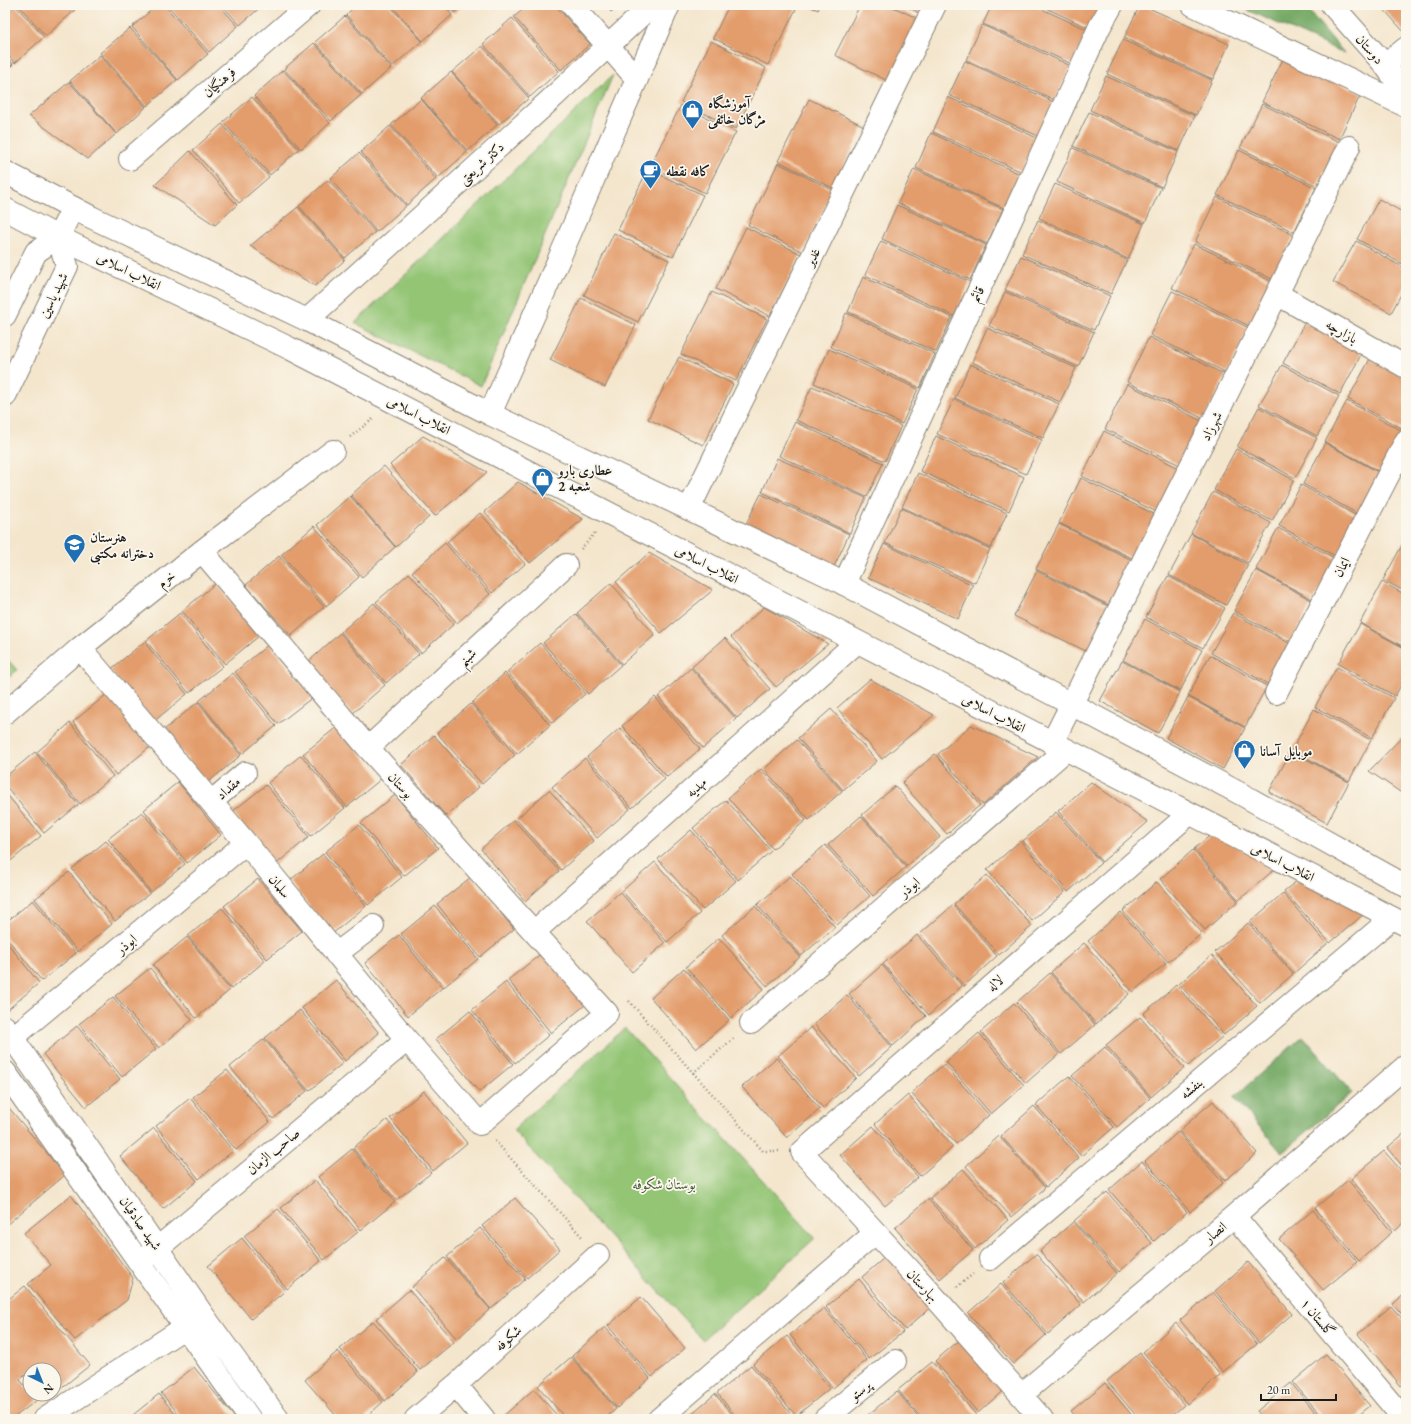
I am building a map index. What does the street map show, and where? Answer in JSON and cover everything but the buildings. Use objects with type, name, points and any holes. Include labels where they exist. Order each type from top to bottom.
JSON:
[{"type":"street","name":"فرهنگیان","points":[[130,159],[309,5]]},
{"type":"street","points":[[572,5],[637,79]]},
{"type":"street","name":"دکتر شریعتی","points":[[307,320],[548,102],[652,5]]},
{"type":"street","points":[[490,414],[669,5]]},
{"type":"street","name":"غدیر","points":[[689,509],[935,5]]},
{"type":"street","name":"قائم","points":[[844,584],[1100,26],[1112,5]]},
{"type":"street","points":[[1193,5],[1406,106]]},
{"type":"street","name":"دوستان","points":[[1332,5],[1385,65],[1406,95]]},
{"type":"street","points":[[1385,65],[1406,48]]},
{"type":"street","name":"شهرزاد","points":[[1059,747],[1071,704],[1277,294],[1349,146]]},
{"type":"street","points":[[5,172],[73,208],[307,320],[490,414],[844,584],[1242,794],[1406,886]]},
{"type":"street","points":[[5,315],[36,252],[58,237],[73,208]]},
{"type":"street","name":"انقلاب اسلامی","points":[[5,209],[58,237],[289,348],[1059,747],[1399,921]]},
{"type":"street","name":"شهید یاسین","points":[[5,396],[67,266],[58,237]]},
{"type":"street","name":"بازارچه","points":[[1277,294],[1406,367]]},
{"type":"street","name":"ایمان","points":[[1276,693],[1406,441]]},
{"type":"street","name":"خرم","points":[[5,713],[80,648],[202,551],[333,451]]},
{"type":"street","name":"بوستان","points":[[202,551],[368,748],[608,1013]]},
{"type":"street","name":"شبنم","points":[[368,748],[566,565]]},
{"type":"street","name":"مهدیه","points":[[534,932],[857,642]]},
{"type":"street","name":"سلمان","points":[[80,648],[246,843],[407,1040],[480,1124]]},
{"type":"street","name":"ابوذر","points":[[751,1023],[1059,747]]},
{"type":"street","name":"مقداد","points":[[211,802],[245,773]]},
{"type":"street","name":"لاله","points":[[802,1152],[1189,814]]},
{"type":"street","name":"ابوذر","points":[[8,1036],[246,843]]},
{"type":"street","name":"بنفشه","points":[[990,1259],[1399,921]]},
{"type":"street","points":[[336,954],[373,926]]},
{"type":"street","points":[[480,1124],[608,1013]]},
{"type":"street","name":"شهید صادقیان","points":[[8,1036],[158,1248],[203,1315],[278,1419]]},
{"type":"street","name":"صاحب الزمان","points":[[140,1263],[407,1040]]},
{"type":"street","name":"انصار","points":[[1021,1395],[1234,1216],[1406,1066]]},
{"type":"street","name":"شهید صادقیان","points":[[5,1072],[250,1419]]},
{"type":"street","name":"بهارستان","points":[[802,1152],[940,1303],[1042,1419]]},
{"type":"street","name":"گلستان ۱","points":[[1234,1216],[1403,1417]]},
{"type":"street","points":[[659,1419],[875,1233]]},
{"type":"street","name":"شکوفه","points":[[416,1419],[456,1385],[598,1255]]},
{"type":"street","points":[[45,1419],[203,1315]]},
{"type":"street","name":"پرستو","points":[[825,1419],[895,1361]]},
{"type":"street","points":[[456,1385],[484,1419]]},
{"type":"path","points":[[333,451],[394,402]]},
{"type":"path","points":[[566,565],[612,515]]},
{"type":"path","points":[[608,1013],[626,998],[764,1151],[802,1152]]},
{"type":"path","points":[[693,1073],[751,1023]]},
{"type":"path","points":[[480,1124],[598,1255]]},
{"type":"path","points":[[940,1303],[990,1259]]},
{"type":"green space","points":[[1236,5],[1304,5],[1344,53]]},
{"type":"green space","points":[[613,75],[481,386],[355,323]]},
{"type":"green space","points":[[5,657],[17,670],[5,681]]},
{"type":"green space","name":"بوستان شکوفه","points":[[625,1028],[815,1238],[703,1340],[513,1130]]},
{"type":"green space","points":[[1303,1036],[1352,1093],[1282,1153],[1234,1097]]},
{"type":"place","name":"آموزشگاه مژگان خائفی","points":[[692,130]]},
{"type":"place","name":"کافه نقطه","points":[[651,190]]},
{"type":"place","name":"عطاری بارو شعبه 2","points":[[542,498]]},
{"type":"place","name":"هنرستان دخترانه مکتبی","points":[[74,564]]},
{"type":"place","name":"موبایل آسانا","points":[[1244,770]]}]
